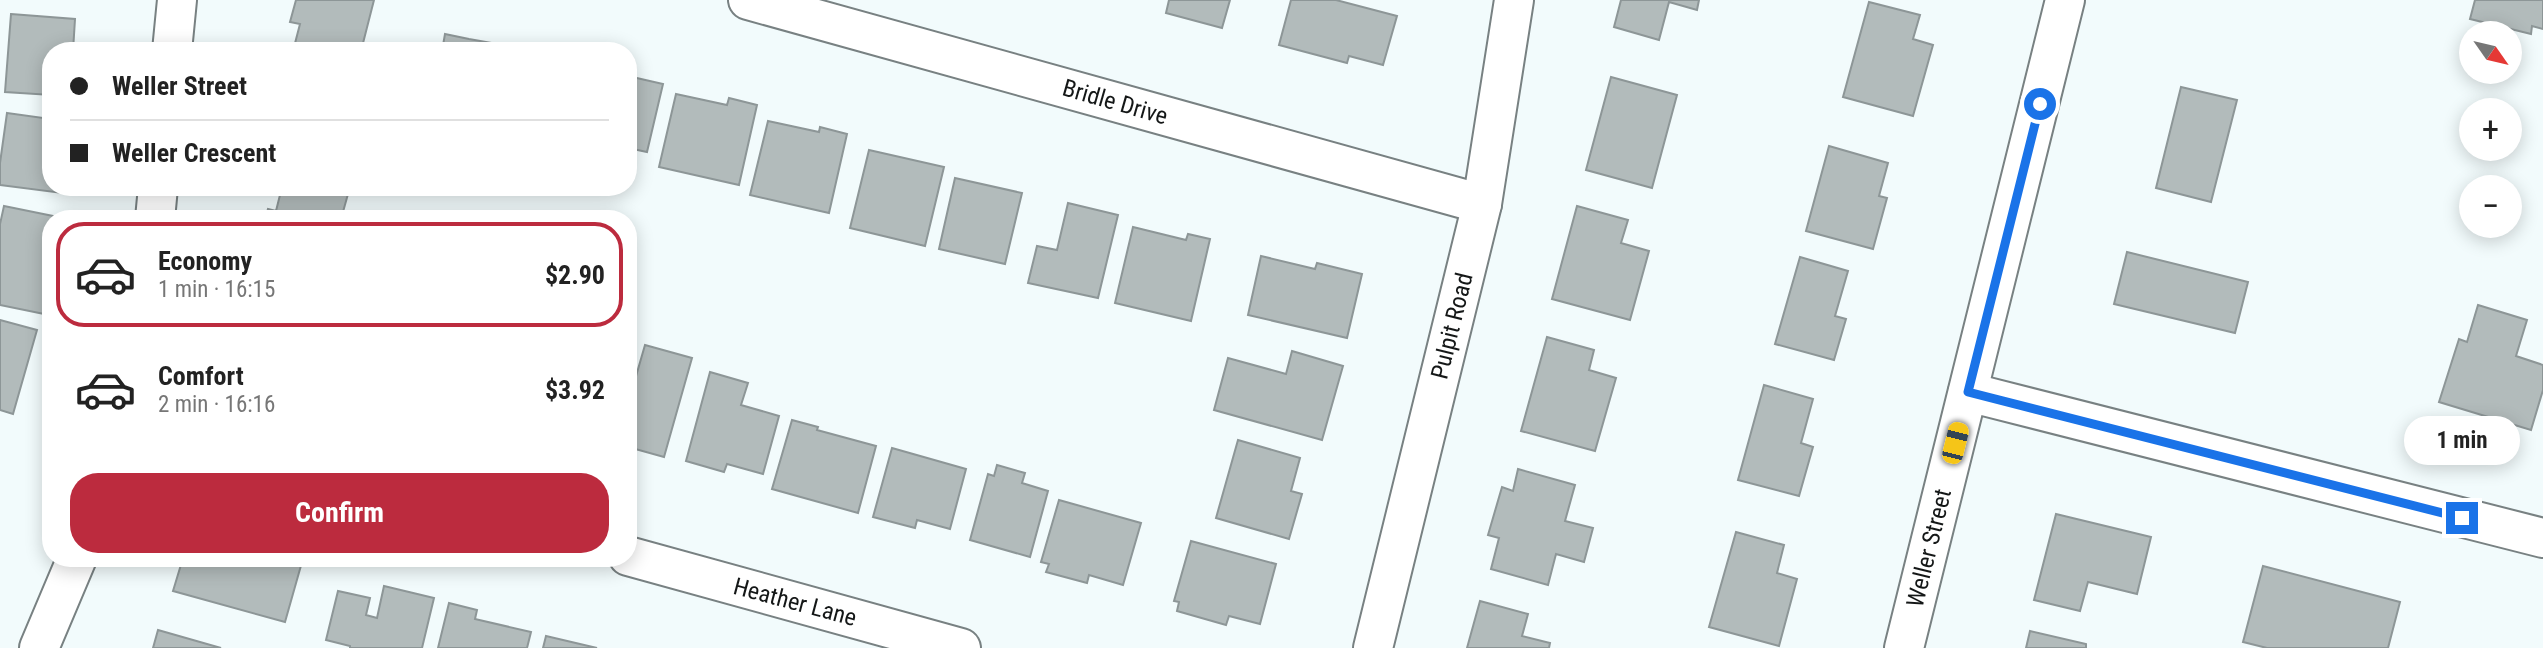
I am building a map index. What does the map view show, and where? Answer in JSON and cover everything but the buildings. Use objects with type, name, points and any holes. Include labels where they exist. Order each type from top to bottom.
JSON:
[{"type":"street","points":[[173,42],[177,0]]},
{"type":"street","name":"Bridle Drive","points":[[748,0],[1482,204]]},
{"type":"street","name":"Pulpit Road","points":[[1373,648],[1482,204],[1514,0]]},
{"type":"street","name":"Weller Street","points":[[1904,648],[2066,0]]},
{"type":"street","points":[[1968,392],[2543,538]]},
{"type":"street","name":"Heather Lane","points":[[637,558],[961,648]]},
{"type":"street","points":[[40,648],[73,567]]},
{"type":"route","points":[[2040,104],[1968,392],[2462,518]]}]
